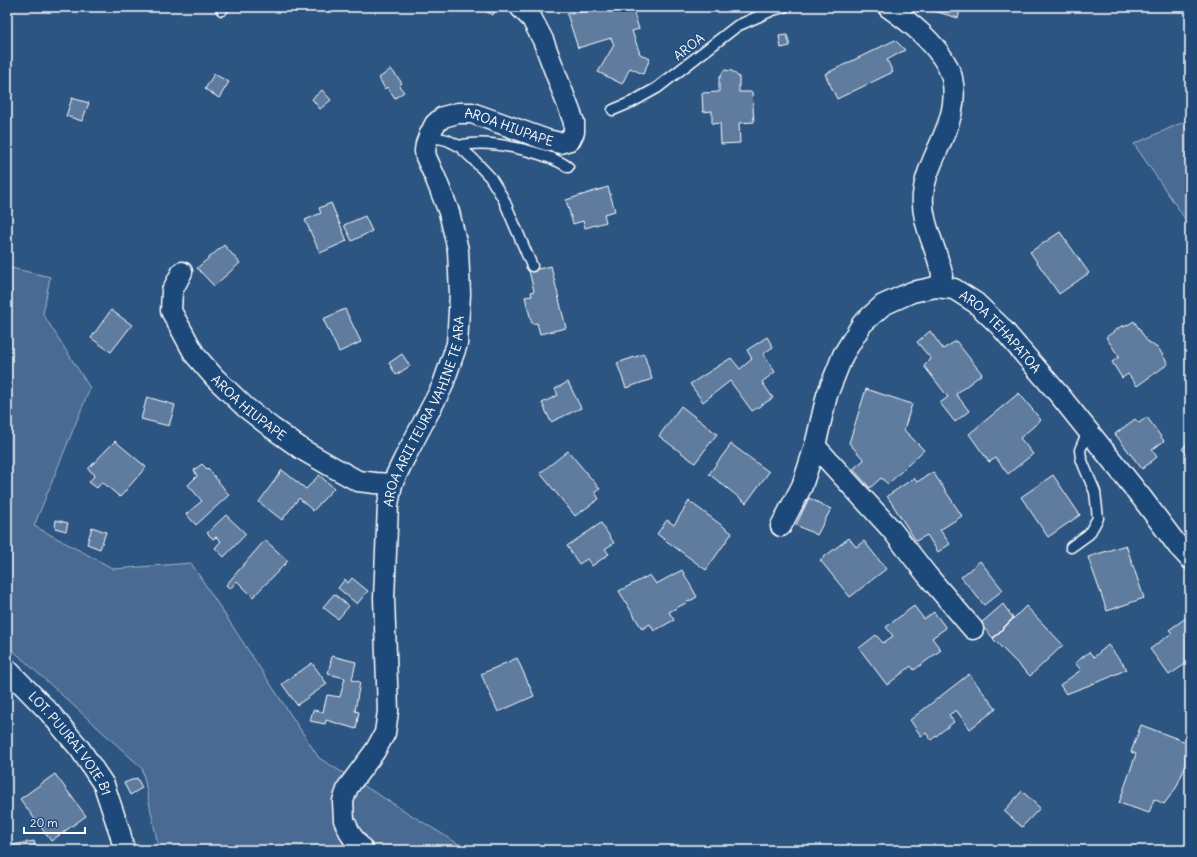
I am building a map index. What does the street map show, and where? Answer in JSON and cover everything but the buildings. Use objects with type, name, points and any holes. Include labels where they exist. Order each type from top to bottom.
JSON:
[{"type":"street","name":"AROA HIUPAPE","points":[[428,136],[435,124],[443,117],[458,113],[472,113],[547,140],[560,143],[570,140],[574,132],[574,122],[543,40],[532,19],[520,7]]},
{"type":"street","points":[[888,7],[902,17],[930,42],[944,59],[952,77],[954,92],[952,111],[946,132],[935,153],[923,196],[924,218],[937,254],[942,274],[940,287]]},
{"type":"street","name":"AROA ARII TEURA VAHINE TE ARA","points":[[363,850],[351,835],[344,820],[343,801],[348,787],[375,751],[385,733],[388,711],[384,598],[388,505],[392,484],[442,387],[456,344],[460,294],[458,250],[449,212],[426,157],[425,150],[428,136]]},
{"type":"street","name":"AROA HIUPAPE","points":[[182,272],[172,292],[171,311],[195,355],[215,378],[250,411],[309,454],[358,480],[392,484]]},
{"type":"street","name":"AROA TEHAPATOA","points":[[781,526],[802,486],[815,446],[827,395],[843,355],[862,324],[883,305],[912,292],[940,287],[954,289],[976,303],[1000,326],[1042,374],[1142,498],[1178,546],[1190,559]]},
{"type":"street","points":[[815,446],[890,529],[973,630]]},
{"type":"street","name":"LOT. PUURAI VOIE B1","points":[[7,669],[49,712],[80,749],[104,785],[124,850]]},
{"type":"lane","name":"AROA","points":[[613,110],[632,102],[657,88],[737,26],[773,10],[784,7]]},
{"type":"lane","points":[[428,136],[446,140],[459,146],[490,177],[503,198],[532,266]]},
{"type":"lane","points":[[459,146],[472,144],[495,144],[544,155],[560,161],[568,167]]},
{"type":"lane","points":[[1071,547],[1089,534],[1098,518],[1095,492],[1081,458],[1080,450],[1088,431]]},
{"type":"shaded area","points":[[1190,119],[1190,226],[1134,144]]},
{"type":"shaded area","points":[[7,267],[50,277],[43,314],[90,388],[34,526],[114,569],[191,563],[319,758],[468,850],[159,850],[142,768],[7,645]]}]
